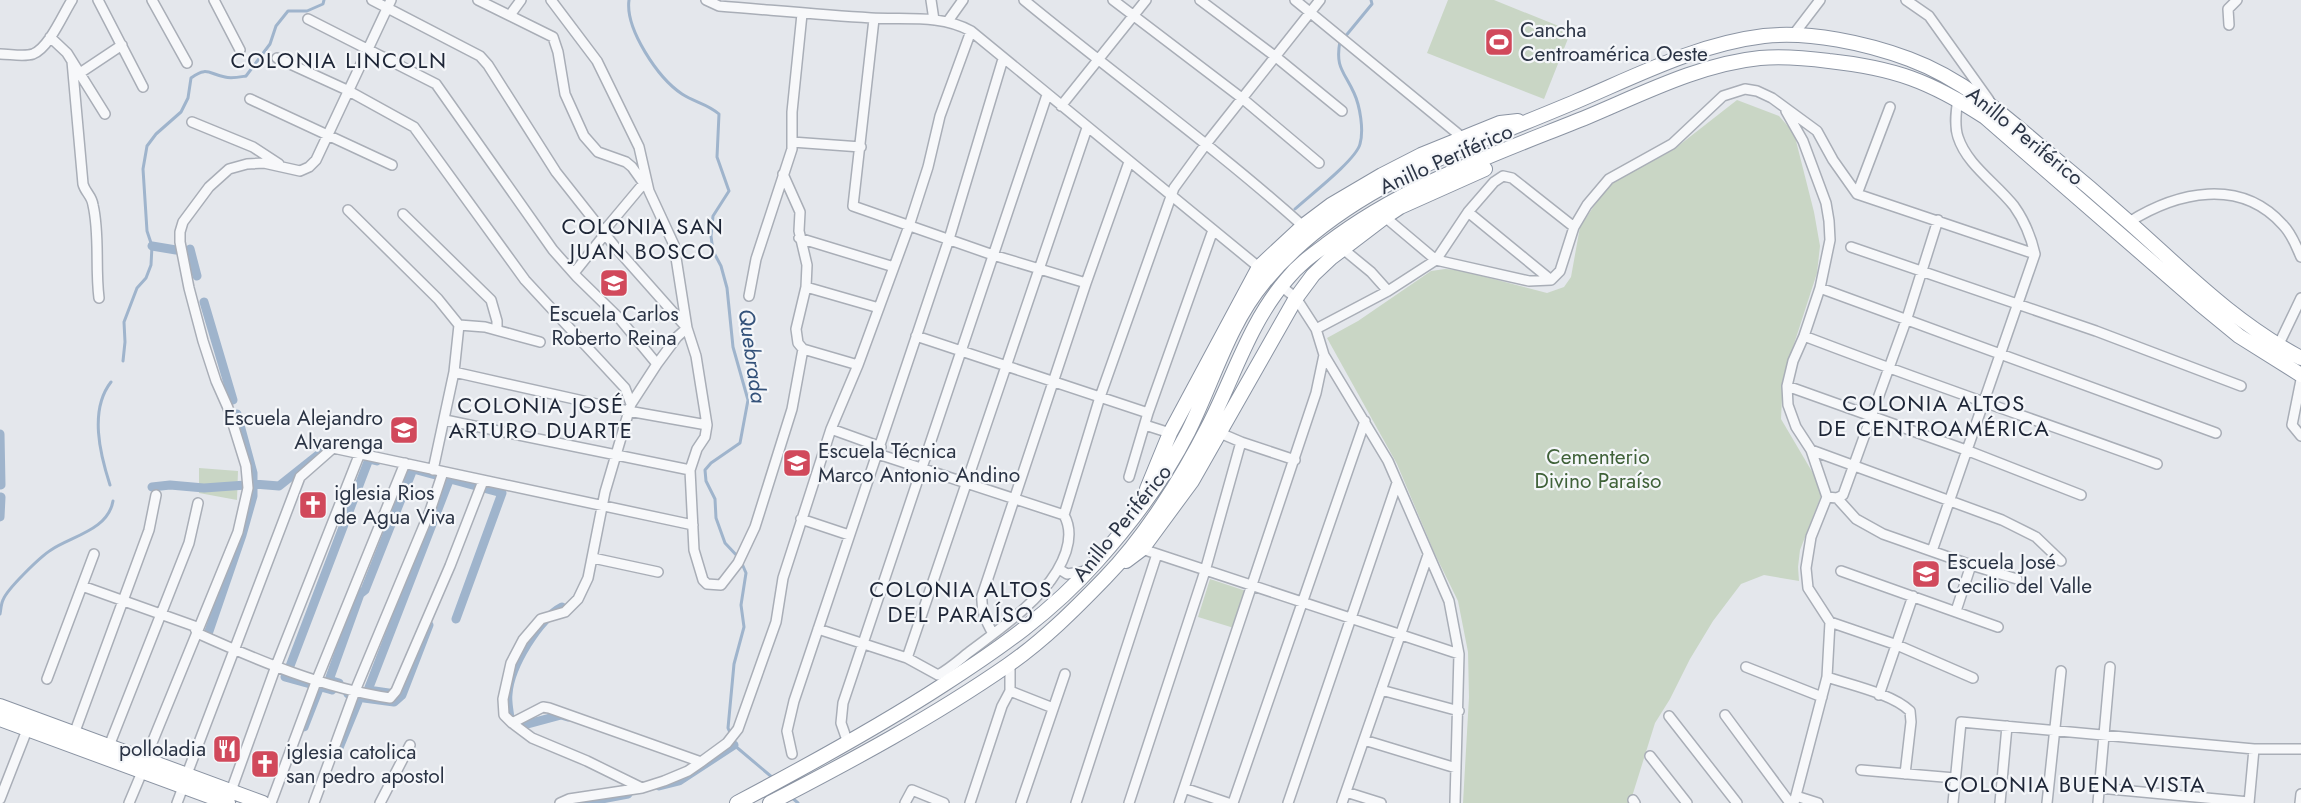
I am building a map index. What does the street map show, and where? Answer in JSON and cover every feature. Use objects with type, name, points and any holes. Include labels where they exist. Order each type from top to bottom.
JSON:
[{"type":"highway","name":"Anillo Periférico","points":[[737,803],[902,711],[998,650],[1041,617],[1087,571],[1165,474],[1188,431],[1243,312],[1283,260],[1308,237],[1405,174],[1687,54],[1762,36],[1794,34],[1869,46],[1913,60],[1961,84],[1992,105],[2245,325],[2301,358]]},
{"type":"highway","name":"Anillo Periférico","points":[[770,803],[913,725],[1010,664],[1054,628],[1108,576],[1150,522],[1179,479],[1209,425],[1247,338],[1264,308],[1302,263],[1353,224],[1415,189],[1695,73],[1761,58],[1804,58],[1883,68],[1907,75],[1958,99],[1985,117],[2239,336],[2301,375]]},
{"type":"highway","points":[[1138,509],[1170,433],[1260,268],[1303,226],[1332,205],[1382,175],[1500,123],[1535,118]]},
{"type":"highway","points":[[1108,576],[1142,549],[1192,481],[1220,433],[1291,294],[1342,249],[1400,207],[1509,158],[1548,133]]},
{"type":"highway","points":[[0,706],[109,746],[143,766]]},
{"type":"highway","points":[[0,719],[230,797],[263,803]]},
{"type":"highway","points":[[185,781],[206,799],[230,797]]},
{"type":"street","points":[[0,54],[31,55],[43,46],[72,0]]},
{"type":"street","points":[[98,0],[143,87]]},
{"type":"street","points":[[152,0],[187,63]]},
{"type":"street","points":[[214,0],[240,50]]},
{"type":"street","points":[[372,0],[389,4],[480,56],[556,172],[604,233],[687,327]]},
{"type":"street","points":[[478,0],[553,37],[558,52],[565,94],[584,136],[598,152],[632,166],[647,187],[674,245],[687,327],[696,356],[707,425],[705,437],[697,449],[690,470],[694,550],[703,580],[707,584],[721,585],[738,563],[755,527],[792,409],[803,349]]},
{"type":"street","points":[[510,15],[521,0]]},
{"type":"street","points":[[551,0],[597,61],[639,147],[647,187]]},
{"type":"street","points":[[706,0],[719,6],[802,14],[948,21],[971,31],[1260,268]]},
{"type":"street","points":[[776,0],[776,11]]},
{"type":"street","points":[[931,0],[934,20]]},
{"type":"street","points":[[948,21],[963,0]]},
{"type":"street","points":[[1024,0],[1097,61],[1256,184],[1303,226]]},
{"type":"street","points":[[1113,0],[1243,99],[1319,163]]},
{"type":"street","points":[[1061,106],[1146,0]]},
{"type":"street","points":[[1200,0],[1276,57],[1342,111]]},
{"type":"street","points":[[1295,0],[1463,138]]},
{"type":"street","points":[[1064,515],[1100,397],[1178,180],[1320,0]]},
{"type":"street","points":[[1794,34],[1820,0]]},
{"type":"street","points":[[1906,0],[1929,16],[1992,105]]},
{"type":"street","points":[[2229,25],[2228,9],[2237,0]]},
{"type":"street","points":[[129,803],[238,532],[247,497],[246,466],[228,408],[216,381],[203,341],[189,288],[180,242],[183,222],[209,187],[229,169],[247,164],[280,165],[300,171],[309,167],[316,160],[389,4]]},
{"type":"street","points":[[749,296],[756,259],[792,142],[792,112],[802,14]]},
{"type":"street","points":[[308,19],[436,84],[553,250],[620,318],[657,364]]},
{"type":"street","points":[[874,19],[853,206],[993,255],[1086,283]]},
{"type":"street","points":[[560,803],[569,799],[642,788],[688,771],[727,743],[738,729],[776,622],[783,578],[831,429],[858,365],[909,226],[928,166],[940,116],[971,31]]},
{"type":"street","points":[[50,37],[72,61],[105,114]]},
{"type":"street","points":[[80,73],[122,45]]},
{"type":"street","points":[[278,58],[347,90],[414,127],[525,280],[625,388],[629,409]]},
{"type":"street","points":[[792,754],[787,731],[794,701],[949,239],[1003,59]]},
{"type":"street","points":[[72,61],[83,184],[93,202],[98,231],[96,274],[99,298]]},
{"type":"street","points":[[1385,217],[1436,260],[1529,281],[1551,279],[1560,271],[1574,227],[1587,205],[1610,179],[1671,144],[1723,96],[1745,89],[1772,98],[1817,131],[1833,160],[1857,194],[2035,254]]},
{"type":"street","points":[[848,743],[840,715],[1047,95]]},
{"type":"street","points":[[250,99],[392,165]]},
{"type":"street","points":[[1932,551],[1982,401],[2035,254],[2031,238],[2014,207],[1965,152],[1957,135],[1958,99]]},
{"type":"street","points":[[1783,106],[1803,141],[1826,203],[1830,240],[1820,288],[1793,362],[1787,386],[1788,405],[1796,427],[1810,450],[1832,498],[1856,519],[1883,534],[2017,579]]},
{"type":"street","points":[[1857,194],[1890,107]]},
{"type":"street","points":[[192,122],[253,147],[280,165]]},
{"type":"street","points":[[907,658],[968,484],[1087,128]]},
{"type":"street","points":[[792,142],[861,147]]},
{"type":"street","points":[[993,634],[984,618],[982,596],[1086,283],[1129,162]]},
{"type":"street","points":[[783,174],[800,212],[800,238],[807,265],[806,287],[796,329],[798,342],[803,349],[858,365]]},
{"type":"street","points":[[1316,329],[1388,291],[1436,260],[1468,212],[1494,182],[1503,176],[1512,178],[1574,227]]},
{"type":"street","points":[[574,273],[604,233],[647,187]]},
{"type":"street","points":[[2129,222],[2171,201],[2220,192],[2265,208],[2283,225],[2301,257]]},
{"type":"street","points":[[348,210],[438,299],[459,325],[497,330],[540,342]]},
{"type":"street","points":[[1468,212],[1551,279]]},
{"type":"street","points":[[403,214],[491,300],[497,330]]},
{"type":"street","points":[[1938,220],[1907,318],[1887,368],[1854,466],[1843,495],[1832,498],[1811,537],[1806,568],[1808,588],[1820,610],[1830,622],[1897,645],[1973,678]]},
{"type":"street","points":[[1129,477],[1148,413],[1213,230]]},
{"type":"street","points":[[800,238],[894,267]]},
{"type":"street","points":[[1851,247],[2096,331],[2241,386]]},
{"type":"street","points":[[1342,249],[1371,272],[1388,291]]},
{"type":"street","points":[[806,287],[879,308]]},
{"type":"street","points":[[1820,288],[2216,433]]},
{"type":"street","points":[[1291,294],[1316,329],[1324,356],[1388,460],[1449,600],[1459,654],[1455,803]]},
{"type":"street","points":[[2278,346],[2301,298]]},
{"type":"street","points":[[314,803],[353,695],[430,511],[439,474],[459,325]]},
{"type":"street","points":[[642,788],[587,761],[532,738],[515,721],[504,715],[503,699],[511,663],[523,640],[541,620],[565,612],[578,599],[588,578],[593,558],[612,456],[629,409],[657,364],[687,327]]},
{"type":"street","points":[[916,336],[1148,413]]},
{"type":"street","points":[[1804,336],[2157,464]]},
{"type":"street","points":[[1179,803],[1295,460],[1320,380],[1324,356]]},
{"type":"street","points":[[454,372],[707,425]]},
{"type":"street","points":[[2301,380],[2292,425],[2301,436]]},
{"type":"street","points":[[1787,386],[1966,450],[2081,495]]},
{"type":"street","points":[[445,420],[612,456],[690,470]]},
{"type":"street","points":[[1233,803],[1365,421]]},
{"type":"street","points":[[1145,425],[1170,433]]},
{"type":"street","points":[[818,629],[907,658],[938,675],[993,634],[1033,599],[1059,569],[1071,535],[1069,523],[1064,515],[922,468],[831,429]]},
{"type":"street","points":[[1220,433],[1295,460]]},
{"type":"street","points":[[1129,803],[1205,571],[1241,442]]},
{"type":"street","points":[[177,803],[300,477],[333,448],[404,464],[482,486],[602,506],[693,525]]},
{"type":"street","points":[[1810,450],[2002,520],[2036,537],[2061,561]]},
{"type":"street","points":[[230,797],[276,666],[360,453]]},
{"type":"street","points":[[271,803],[315,684],[404,464]]},
{"type":"street","points":[[1287,803],[1397,483]]},
{"type":"street","points":[[82,586],[195,626],[197,633],[315,684],[353,695],[390,698],[395,693],[482,486]]},
{"type":"street","points":[[74,734],[149,530],[156,495]]},
{"type":"street","points":[[109,746],[189,543],[198,502]]},
{"type":"street","points":[[801,519],[849,535]]},
{"type":"street","points":[[1142,549],[1459,654]]},
{"type":"street","points":[[47,679],[94,554]]},
{"type":"street","points":[[1076,803],[1157,554]]},
{"type":"street","points":[[1342,803],[1428,555]]},
{"type":"street","points":[[593,558],[658,572]]},
{"type":"street","points":[[1956,611],[1971,565]]},
{"type":"street","points":[[1059,569],[1067,574],[1087,571]]},
{"type":"street","points":[[1841,571],[1998,627]]},
{"type":"street","points":[[1879,694],[1913,596]]},
{"type":"street","points":[[1793,801],[1827,677],[1830,622]]},
{"type":"street","points":[[970,803],[1002,706],[1010,691],[1010,664]]},
{"type":"street","points":[[2098,803],[2110,667]]},
{"type":"street","points":[[1746,668],[1822,697]]},
{"type":"street","points":[[2047,803],[2061,671]]},
{"type":"street","points":[[1021,803],[1065,674]]},
{"type":"street","points":[[1827,677],[1879,694],[1905,706],[1910,711],[1911,722],[1905,774]]},
{"type":"street","points":[[1381,690],[1459,711]]},
{"type":"street","points":[[1010,691],[1053,708]]},
{"type":"street","points":[[515,721],[543,707],[556,709],[702,762]]},
{"type":"street","points":[[1725,715],[1793,801],[1818,803]]},
{"type":"street","points":[[1669,716],[1737,803]]},
{"type":"street","points":[[1953,803],[1961,722],[2254,749],[2301,749]]},
{"type":"street","points":[[2000,803],[2007,726]]},
{"type":"street","points":[[0,799],[27,730]]},
{"type":"street","points":[[1364,740],[1456,768]]},
{"type":"street","points":[[380,803],[410,745]]},
{"type":"street","points":[[2099,788],[2249,803],[2254,749]]},
{"type":"street","points":[[1650,756],[1687,803]]},
{"type":"street","points":[[1861,770],[1955,778]]},
{"type":"street","points":[[1184,788],[1228,803]]},
{"type":"street","points":[[905,803],[912,790],[944,803]]},
{"type":"street","points":[[1346,792],[1381,803]]},
{"type":"street","points":[[2300,803],[2301,794]]},
{"type":"green space","name":"Cancha Centroamérica Oeste","points":[[1448,0],[1494,0],[1571,31],[1544,99],[1427,53]]},
{"type":"green space","name":"Cementerio Divino Paraíso","points":[[1737,100],[1779,116],[1794,133],[1820,246],[1817,273],[1783,378],[1781,419],[1817,480],[1821,496],[1800,550],[1799,581],[1764,575],[1741,584],[1713,621],[1655,723],[1630,803],[1463,803],[1469,697],[1468,652],[1458,601],[1434,552],[1397,464],[1327,338],[1358,321],[1431,271],[1459,270],[1547,293],[1564,287],[1571,277],[1580,227],[1598,200],[1614,182],[1673,150]]},
{"type":"green space","points":[[199,468],[238,471],[237,500],[199,493]]},
{"type":"green space","points":[[1210,579],[1246,591],[1234,628],[1198,617]]},
{"type":"waterway","points":[[123,361],[124,322],[137,288],[146,278],[151,265],[152,246],[147,231],[143,169],[147,146],[156,134],[181,112],[188,98],[191,78],[201,72],[227,78],[246,76],[270,44],[276,26],[288,11],[307,11],[323,4],[324,0]]},
{"type":"waterway","name":"Quebrada","points":[[629,0],[632,25],[645,52],[663,77],[682,94],[719,114],[717,157],[729,191],[713,216],[711,236],[713,251],[721,266],[727,288],[733,347],[748,400],[740,443],[711,463],[705,470],[706,481],[715,499],[716,518],[725,543],[740,559],[746,573],[741,605],[744,627],[734,664],[728,728],[731,735]]},
{"type":"waterway","points":[[1344,38],[1372,4],[1371,0]]},
{"type":"waterway","points":[[1295,209],[1341,168],[1357,151],[1360,144],[1362,132],[1360,111],[1340,64],[1340,41]]},
{"type":"waterway","points":[[152,246],[176,250]]},
{"type":"waterway","points":[[190,249],[197,276]]},
{"type":"waterway","points":[[204,302],[233,400]]},
{"type":"waterway","points":[[110,485],[100,446],[98,419],[104,393],[111,382]]},
{"type":"waterway","points":[[208,634],[253,496],[253,473],[237,414]]},
{"type":"waterway","points":[[0,434],[1,485]]},
{"type":"waterway","points":[[253,484],[279,486],[323,451],[333,446]]},
{"type":"waterway","points":[[290,666],[369,459],[377,461]]},
{"type":"waterway","points":[[339,683],[329,680],[360,594],[365,590],[413,469]]},
{"type":"waterway","points":[[417,470],[502,493],[456,619]]},
{"type":"waterway","points":[[429,625],[402,695],[368,690],[450,478]]},
{"type":"waterway","points":[[152,487],[170,485],[204,488],[246,485]]},
{"type":"waterway","points":[[0,517],[1,497]]},
{"type":"waterway","points":[[0,614],[6,595],[24,574],[51,550],[97,526],[110,511],[113,501]]},
{"type":"waterway","points":[[562,607],[544,622],[527,644],[514,670],[508,700],[510,718],[524,725],[561,715],[568,717]]},
{"type":"waterway","points":[[285,677],[332,690]]},
{"type":"waterway","points":[[304,727],[320,686]]},
{"type":"waterway","points":[[348,694],[394,702],[402,695]]},
{"type":"waterway","points":[[336,755],[359,699]]},
{"type":"waterway","name":"Quebrada","points":[[733,742],[773,778]]},
{"type":"waterway","points":[[659,786],[679,781],[734,745]]},
{"type":"waterway","points":[[581,803],[628,794]]},
{"type":"waterway","name":"Quebrada","points":[[790,796],[798,803]]},
{"type":"place","name":"Cancha Centroamérica Oeste","points":[[1499,42]]},
{"type":"place","name":"Escuela Carlos Roberto Reina","points":[[614,283]]},
{"type":"place","name":"Escuela Alejandro Alvarenga","points":[[404,430]]},
{"type":"place","name":"Escuela Técnica Marco Antonio Andino","points":[[797,463]]},
{"type":"place","name":"iglesia Rios de Agua Viva","points":[[313,505]]},
{"type":"place","name":"Escuela José Cecilio del Valle","points":[[1926,574]]},
{"type":"place","name":"polloladia","points":[[227,749]]},
{"type":"place","name":"iglesia catolica san pedro apostol","points":[[265,764]]},
{"type":"district","name":"COLONIA LINCOLN","points":[[339,60]]},
{"type":"district","name":"COLONIA SAN JUAN BOSCO","points":[[643,238]]},
{"type":"district","name":"COLONIA ALTOS DE CENTROAMÉRICA","points":[[1934,416]]},
{"type":"district","name":"COLONIA JOSÉ ARTURO DUARTE","points":[[541,418]]},
{"type":"district","name":"COLONIA ALTOS DEL PARAÍSO","points":[[961,602]]},
{"type":"district","name":"COLONIA BUENA VISTA","points":[[2075,784]]}]
